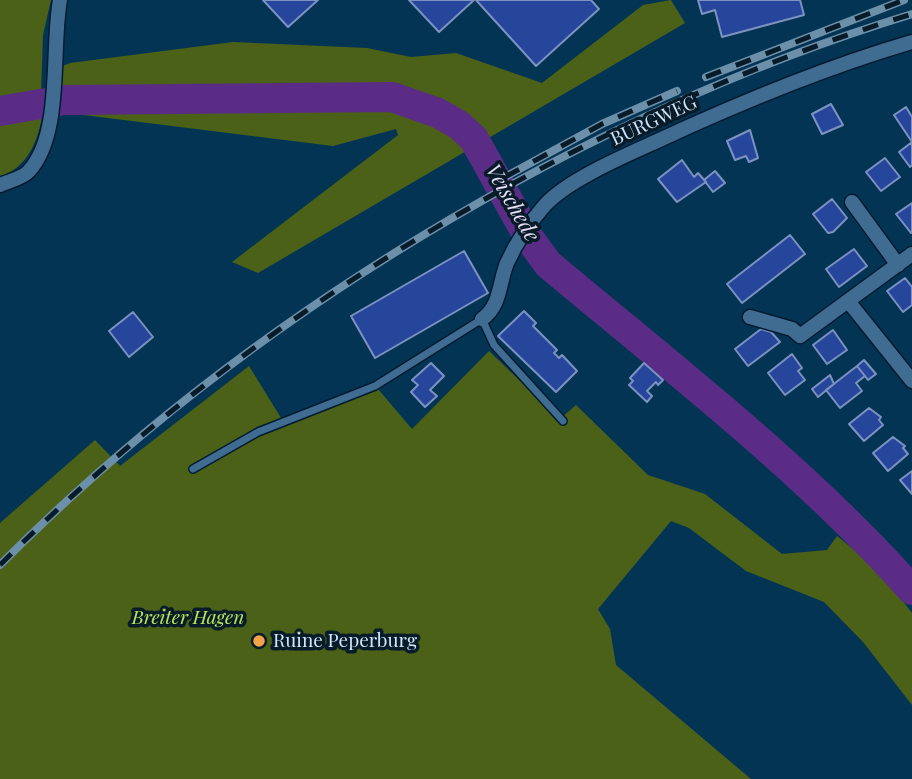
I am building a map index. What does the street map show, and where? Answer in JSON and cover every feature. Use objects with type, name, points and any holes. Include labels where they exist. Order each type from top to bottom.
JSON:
[{"type":"street","points":[[0,185],[28,173],[46,146],[51,121],[61,0]]},
{"type":"street","name":"BURGWEG","points":[[482,319],[498,299],[507,264],[515,248],[538,215],[554,198],[612,161],[748,99],[856,58],[912,42]]},
{"type":"street","points":[[852,202],[898,265]]},
{"type":"street","points":[[750,317],[792,329],[800,336],[912,254]]},
{"type":"street","points":[[848,301],[912,381]]},
{"type":"lane","points":[[192,468],[258,432],[375,386],[482,319],[494,345],[563,421]]},
{"type":"green space","points":[[0,0],[51,0],[43,35],[41,93],[0,99]]},
{"type":"green space","points":[[671,0],[685,23],[258,273],[232,262],[398,135],[396,129],[333,146],[59,112],[58,68],[70,63],[233,42],[367,48],[411,57],[456,53],[542,83],[643,5]]},
{"type":"green space","points":[[26,115],[42,116],[38,135],[24,160],[0,177],[0,121]]},
{"type":"green space","name":"Breiter Hagen","points":[[489,351],[560,419],[576,405],[648,475],[705,494],[782,554],[827,550],[837,536],[879,570],[912,613],[912,705],[863,642],[824,602],[746,571],[689,528],[671,521],[598,609],[610,629],[616,665],[751,779],[0,779],[0,523],[95,440],[120,466],[249,366],[286,426],[378,389],[412,429]]},
{"type":"shaded area","points":[[41,93],[42,116],[26,115],[0,121],[0,99]]},
{"type":"building","points":[[263,0],[318,0],[288,27]]},
{"type":"building","points":[[409,0],[474,0],[439,32]]},
{"type":"building","points":[[476,0],[591,0],[599,9],[536,66]]},
{"type":"building","points":[[698,0],[800,0],[804,15],[722,37],[715,10],[702,14]]},
{"type":"building","points":[[831,104],[843,125],[822,134],[812,114]]},
{"type":"building","points":[[906,107],[912,117],[912,142],[894,115]]},
{"type":"building","points":[[750,130],[758,158],[749,162],[746,156],[735,160],[727,141]]},
{"type":"building","points":[[912,142],[912,165],[910,167],[899,152]]},
{"type":"building","points":[[885,158],[900,177],[881,191],[866,172]]},
{"type":"building","points":[[682,160],[694,177],[698,173],[706,182],[677,202],[658,179]]},
{"type":"building","points":[[715,171],[725,183],[713,192],[704,180]]},
{"type":"building","points":[[832,199],[847,218],[833,232],[828,233],[813,214]]},
{"type":"building","points":[[912,203],[912,232],[911,233],[896,214]]},
{"type":"building","points":[[790,235],[805,254],[742,303],[727,284]]},
{"type":"building","points":[[854,249],[867,266],[839,287],[826,269]]},
{"type":"building","points":[[464,251],[488,293],[375,358],[351,316]]},
{"type":"building","points":[[905,278],[912,287],[912,305],[903,312],[887,291]]},
{"type":"building","points":[[524,311],[536,323],[533,326],[557,350],[554,353],[559,358],[562,355],[577,371],[556,392],[498,336]]},
{"type":"building","points":[[133,312],[153,337],[129,357],[109,331]]},
{"type":"building","points":[[761,329],[771,332],[780,342],[748,366],[735,349]]},
{"type":"building","points":[[833,330],[847,350],[827,364],[813,345]]},
{"type":"building","points":[[792,354],[802,368],[798,371],[805,380],[785,395],[768,373]]},
{"type":"building","points":[[864,360],[876,374],[868,380],[857,366]]},
{"type":"building","points":[[431,363],[444,376],[430,390],[437,396],[425,407],[411,392],[418,385],[412,380]]},
{"type":"building","points":[[644,363],[663,380],[658,385],[656,382],[647,391],[652,396],[647,402],[629,385],[633,381],[630,378]]},
{"type":"building","points":[[857,366],[865,376],[856,383],[862,391],[840,408],[826,390]]},
{"type":"building","points":[[830,375],[834,384],[818,397],[812,389]]},
{"type":"building","points":[[869,408],[881,417],[879,420],[883,425],[864,441],[849,424]]},
{"type":"building","points":[[893,437],[905,446],[903,448],[908,454],[888,471],[873,453]]},
{"type":"building","points":[[912,471],[912,494],[900,480]]},
{"type":"waterway","name":"Veischede","points":[[0,111],[64,100],[392,97],[438,113],[459,125],[474,139],[529,238],[548,264],[782,461],[912,590]]},
{"type":"railway","points":[[706,77],[904,0]]},
{"type":"railway","points":[[0,565],[96,475],[199,389],[309,309],[423,235],[542,168],[664,108],[787,57],[912,14]]},
{"type":"railway","points":[[505,177],[602,124],[677,91]]},
{"type":"place","name":"Ruine Peperburg","points":[[259,641]]}]
